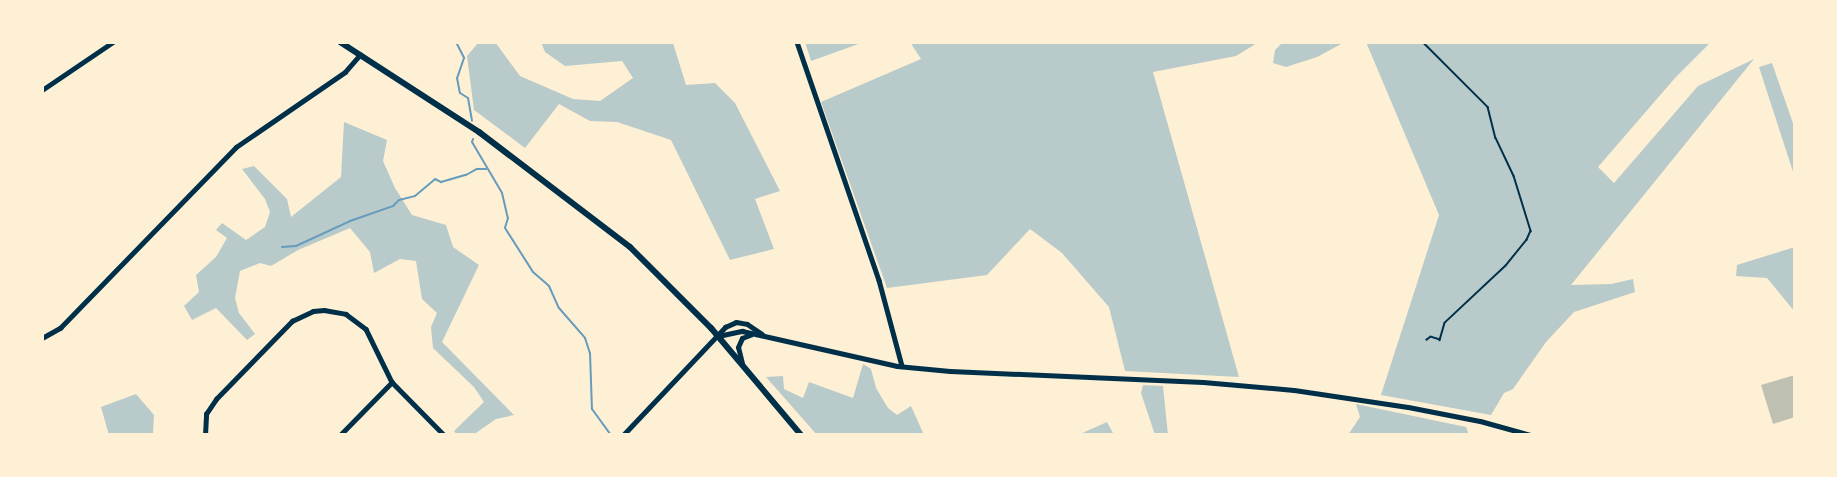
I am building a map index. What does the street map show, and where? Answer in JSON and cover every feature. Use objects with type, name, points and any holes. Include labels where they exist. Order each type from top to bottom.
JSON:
[{"type":"main road","points":[[340,42],[479,132],[579,206],[638,255],[718,336],[801,435]]},
{"type":"street","points":[[42,90],[113,42]]},
{"type":"street","points":[[797,42],[879,280],[902,366]]},
{"type":"street","points":[[42,338],[60,328],[236,147],[345,72],[360,55]]},
{"type":"street","points":[[1795,68],[1795,79]]},
{"type":"street","points":[[206,435],[206,414],[216,399],[292,321],[313,311],[336,311],[357,321],[372,337],[392,382],[444,435]]},
{"type":"street","points":[[623,435],[725,327],[736,322],[747,324],[763,334],[810,348],[902,366],[1024,376],[1203,382],[1294,390],[1408,407],[1480,421],[1530,435]]},
{"type":"street","points":[[718,336],[742,331],[763,334]]},
{"type":"street","points":[[742,365],[738,346],[742,338],[754,334]]},
{"type":"street","points":[[340,435],[392,382]]},
{"type":"path","points":[[1423,42],[1488,107],[1496,138],[1514,176],[1531,231],[1527,240],[1506,266],[1445,323],[1440,340],[1431,338],[1427,340]]},
{"type":"shaded area","points":[[479,42],[495,42],[520,76],[573,99],[600,101],[633,78],[622,61],[565,66],[545,52],[541,42],[675,42],[673,43],[686,85],[715,83],[735,103],[780,191],[755,199],[774,249],[730,260],[671,140],[617,122],[590,121],[559,104],[525,148],[474,110],[467,56]]},
{"type":"shaded area","points":[[805,42],[864,42],[811,61]]},
{"type":"shaded area","points":[[910,42],[1254,42],[1254,45],[1236,56],[1153,72],[1239,377],[1125,371],[1109,307],[1062,253],[1030,229],[987,275],[887,288],[821,102],[921,59]]},
{"type":"shaded area","points":[[1283,42],[1345,42],[1317,57],[1286,67],[1273,63],[1275,50]]},
{"type":"shaded area","points":[[1366,42],[1711,42],[1675,78],[1598,167],[1614,183],[1698,86],[1754,59],[1571,285],[1611,284],[1633,279],[1635,292],[1574,312],[1546,342],[1513,389],[1504,393],[1491,415],[1381,395],[1439,215]]},
{"type":"shaded area","points":[[1772,63],[1795,129],[1795,178],[1759,67]]},
{"type":"shaded area","points":[[344,122],[387,140],[383,161],[395,188],[412,215],[446,225],[453,247],[479,265],[442,342],[514,415],[496,419],[473,435],[457,435],[454,431],[484,402],[474,387],[433,348],[431,327],[437,313],[422,299],[416,261],[400,259],[374,273],[370,252],[350,228],[298,250],[271,266],[260,263],[240,271],[235,298],[239,313],[255,334],[247,340],[216,308],[192,320],[184,306],[199,292],[196,275],[216,257],[227,238],[216,230],[222,223],[246,240],[265,227],[270,212],[265,199],[242,169],[254,166],[287,199],[291,217],[341,177]]},
{"type":"shaded area","points":[[1795,247],[1795,312],[1767,278],[1736,276],[1737,265]]},
{"type":"shaded area","points":[[863,364],[871,369],[876,388],[888,408],[897,415],[911,406],[924,435],[817,435],[766,377],[783,376],[784,389],[803,398],[809,382],[853,398]]},
{"type":"shaded area","points":[[1143,385],[1163,386],[1168,435],[1155,435],[1141,393]]},
{"type":"shaded area","points":[[136,394],[154,415],[153,435],[109,435],[101,407]]},
{"type":"shaded area","points":[[1356,404],[1466,427],[1469,435],[1348,435],[1360,417]]},
{"type":"shaded area","points":[[1107,422],[1114,435],[1078,435]]},
{"type":"building","points":[[1795,375],[1795,417],[1773,424],[1761,385]]},
{"type":"waterway","points":[[456,42],[464,58],[457,78],[460,93],[468,98],[472,121]]},
{"type":"waterway","points":[[473,139],[472,142],[502,193],[508,218],[505,228],[533,272],[549,286],[559,308],[585,338],[590,353],[592,409],[611,435]]},
{"type":"waterway","points":[[282,247],[296,246],[350,221],[393,206],[399,200],[415,196],[435,179],[441,182],[466,175],[477,169],[486,169]]}]
